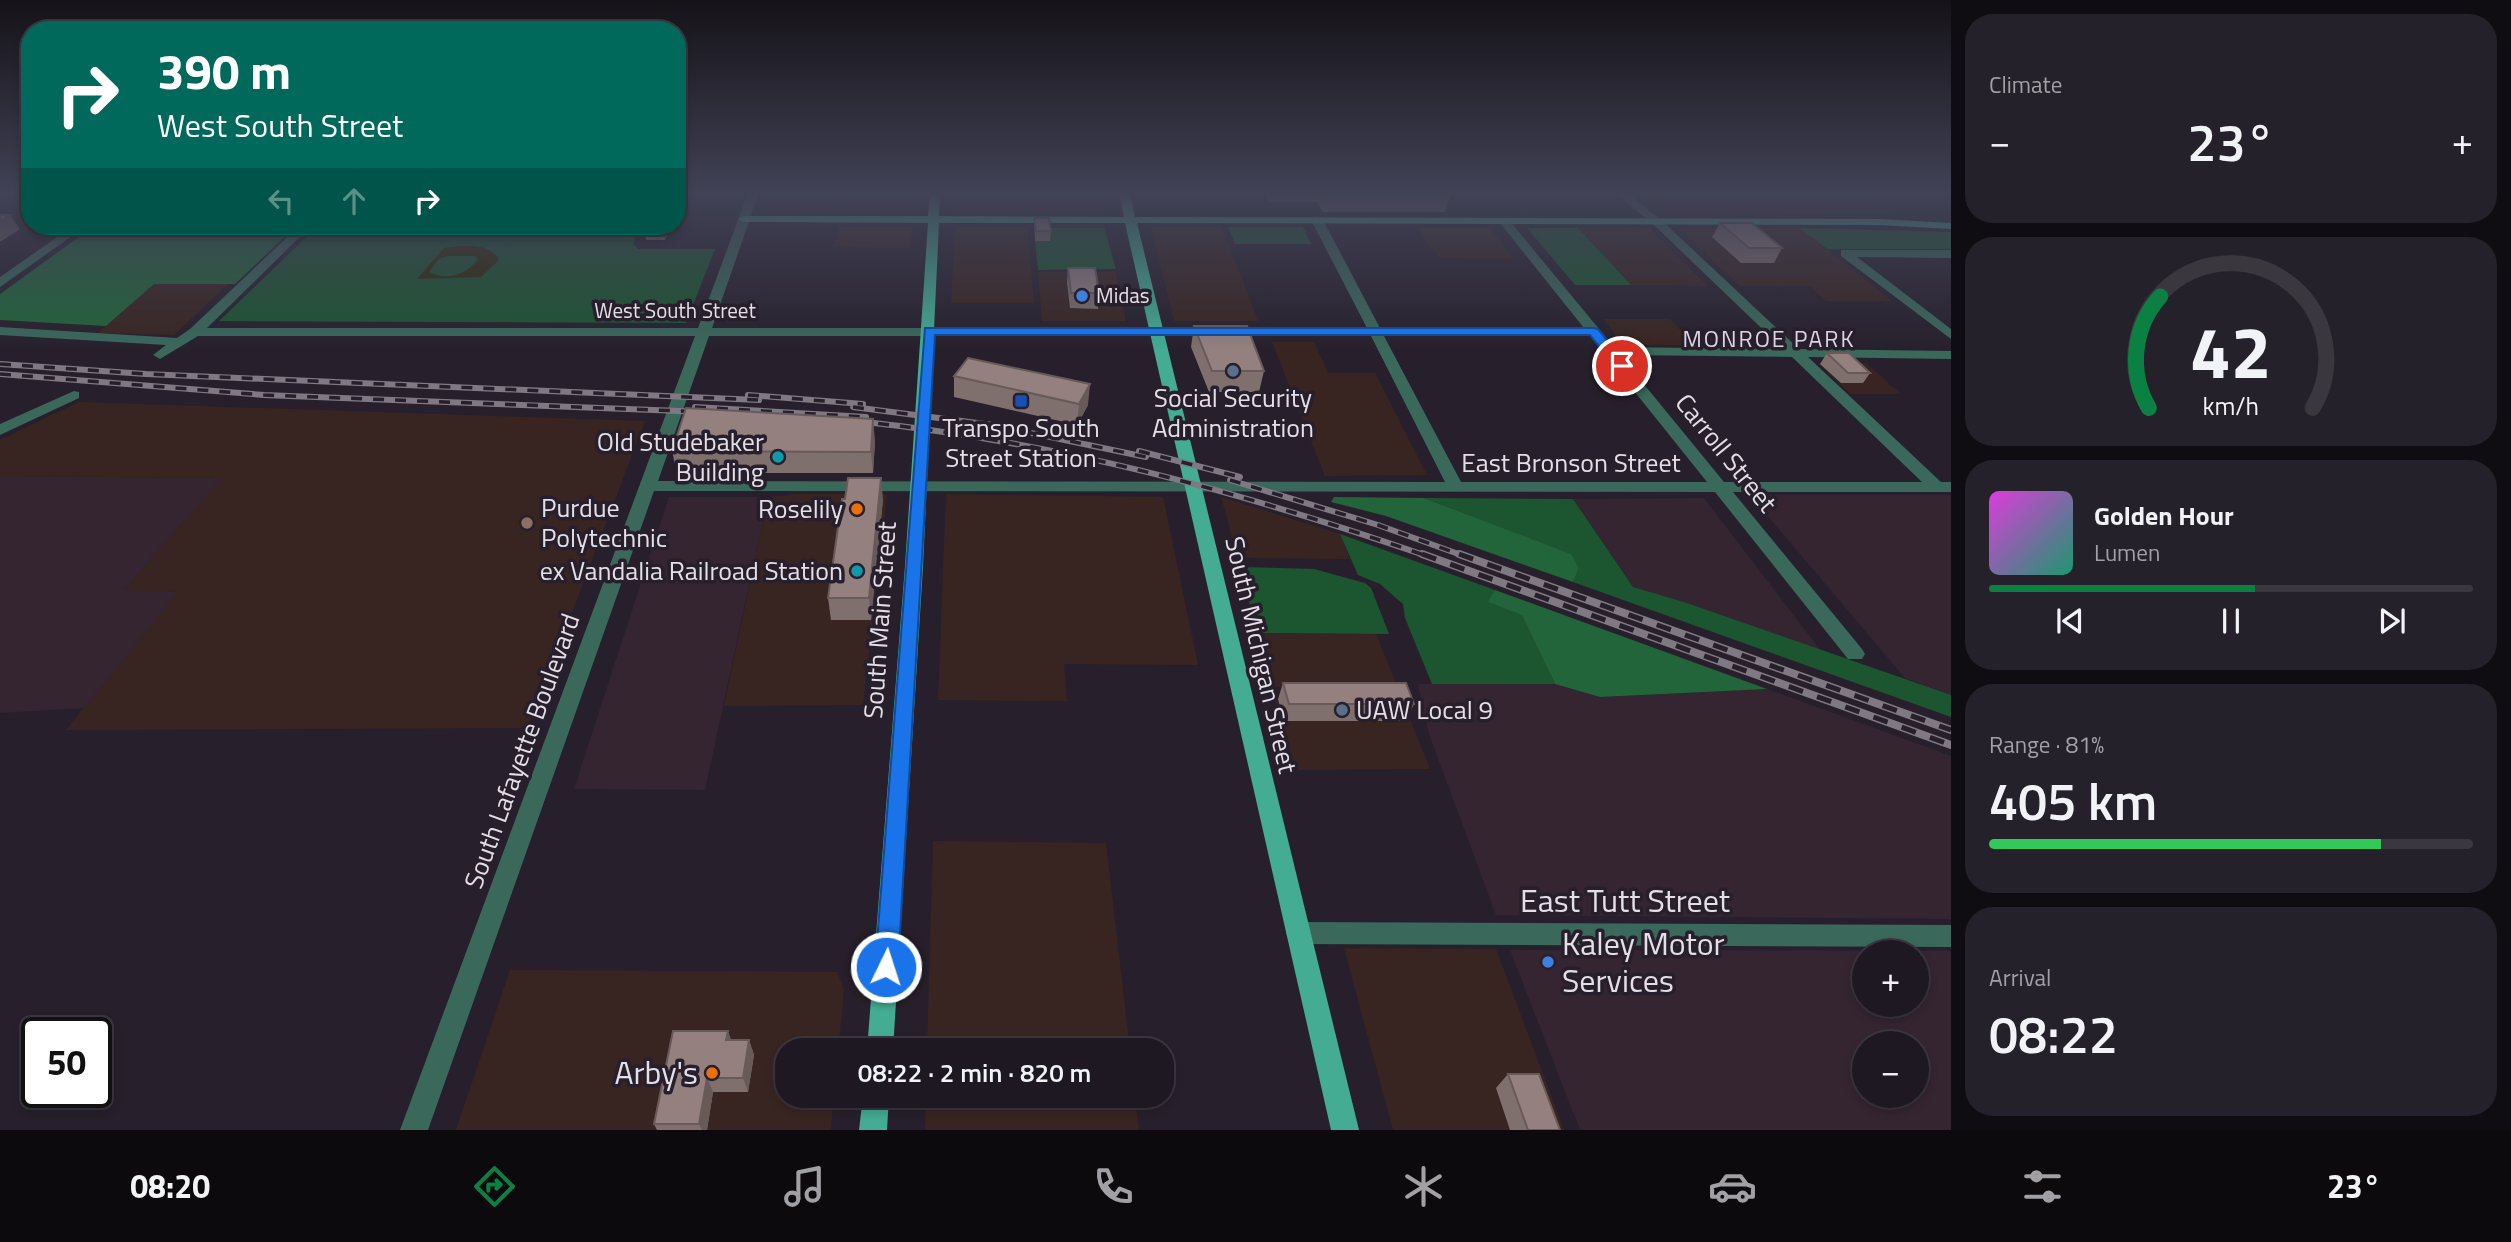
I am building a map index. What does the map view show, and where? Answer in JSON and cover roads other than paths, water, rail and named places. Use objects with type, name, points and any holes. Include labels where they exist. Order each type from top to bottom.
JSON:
[{"type":"main road","name":"South Main Street","points":[[881,1038],[919,486],[932,246]]},
{"type":"main road","name":"South Michigan Street","points":[[1134,246],[1345,1130]]},
{"type":"main road","points":[[873,1130],[875,1108]]},
{"type":"street","points":[[0,283],[52,246]]},
{"type":"street","points":[[160,355],[195,332],[285,246]]},
{"type":"street","name":"South Lafayette Boulevard","points":[[414,1130],[734,246]]},
{"type":"street","points":[[1331,246],[1456,487]]},
{"type":"street","name":"Carroll Street","points":[[1524,246],[1855,654]]},
{"type":"street","points":[[1682,246],[1944,487]]},
{"type":"street","points":[[1951,254],[1845,253],[1951,335]]},
{"type":"street","points":[[0,331],[182,342]]},
{"type":"street","name":"West South Street","points":[[195,332],[1594,332]]},
{"type":"street","points":[[1610,351],[1951,355]]},
{"type":"street","points":[[0,430],[74,395]]},
{"type":"street","name":"East Bronson Street","points":[[648,486],[1944,487]]},
{"type":"street","name":"East Tutt Street","points":[[1298,933],[1951,936]]},
{"type":"railway","points":[[0,364],[146,374],[759,400]]},
{"type":"railway","points":[[0,374],[264,395],[706,412]]},
{"type":"railway","points":[[748,395],[863,404]]},
{"type":"railway","points":[[695,407],[866,417]]},
{"type":"railway","points":[[853,407],[993,425],[1146,457]]},
{"type":"railway","points":[[856,421],[1003,442],[1145,472],[1285,510],[1427,556]]},
{"type":"railway","points":[[1139,451],[1240,477]]},
{"type":"railway","points":[[1230,480],[1378,525],[1464,556]]},
{"type":"railway","points":[[1422,554],[1951,745]]},
{"type":"railway","points":[[1459,554],[1951,730]]},
{"type":"place","name":"Midas","points":[[1082,296]]},
{"type":"place","name":"Social Security Administration","points":[[1233,371]]},
{"type":"place","name":"Transpo South Street Station","points":[[1021,401]]},
{"type":"place","name":"Old Studebaker Building","points":[[778,457]]},
{"type":"place","name":"Roselily","points":[[857,509]]},
{"type":"place","name":"Purdue Polytechnic","points":[[527,523]]},
{"type":"place","name":"ex Vandalia Railroad Station","points":[[857,571]]},
{"type":"place","name":"UAW Local 9","points":[[1342,710]]},
{"type":"place","name":"Kaley Motor Services","points":[[1548,962]]},
{"type":"place","name":"Arby's","points":[[712,1073]]},
{"type":"district","name":"MONROE PARK","points":[[1769,339]]}]
